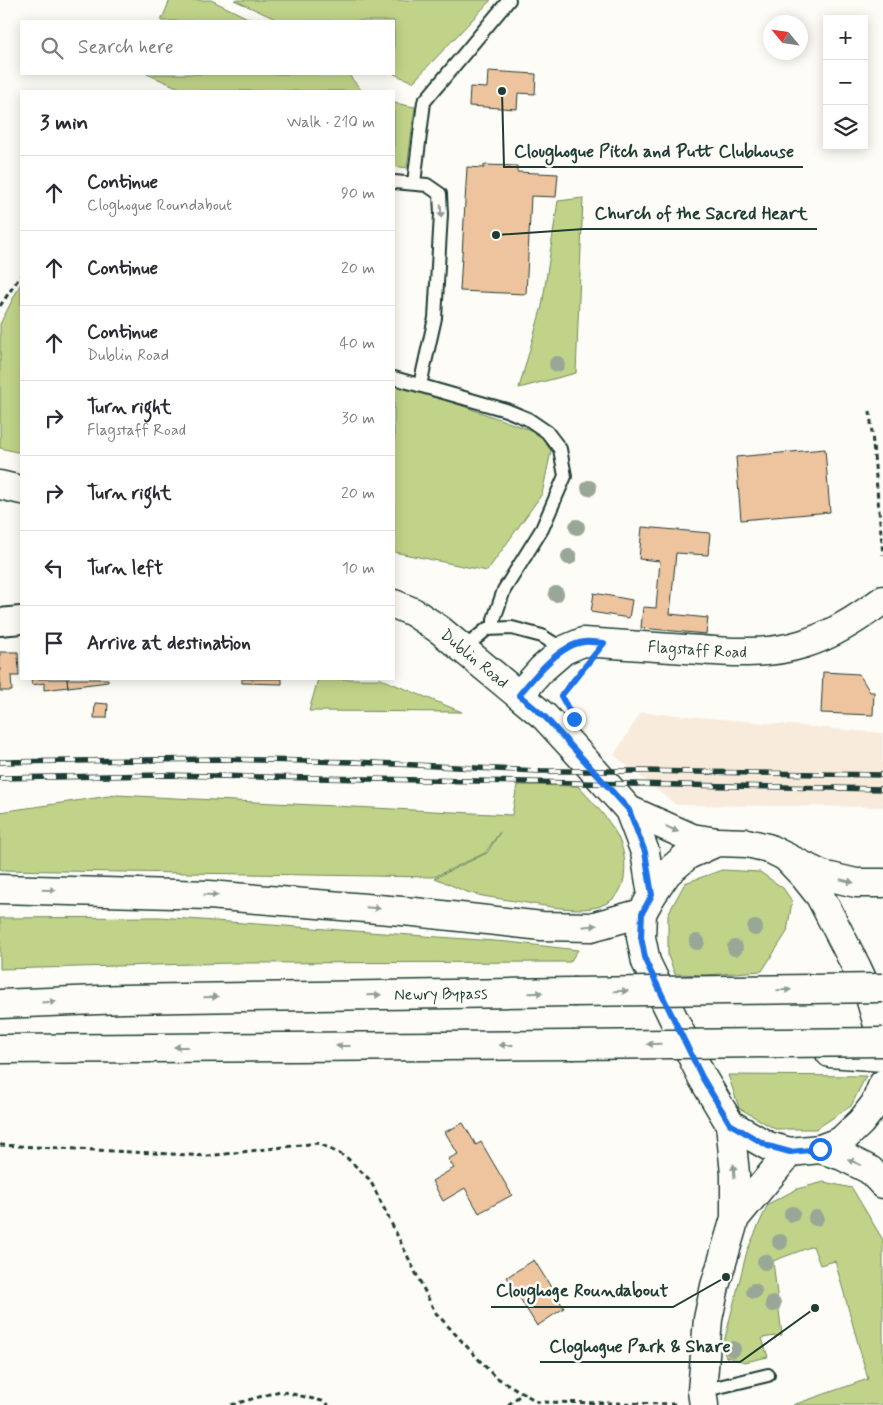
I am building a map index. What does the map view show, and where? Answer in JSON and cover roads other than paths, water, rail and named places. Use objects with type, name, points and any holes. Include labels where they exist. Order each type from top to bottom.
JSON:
[{"type":"main road","points":[[0,484],[20,490]]},
{"type":"main road","name":"Flagstaff Road","points":[[519,695],[542,669],[564,650],[583,642],[740,653],[773,650],[802,644],[830,634],[883,600]]},
{"type":"main road","name":"Dublin Road","points":[[395,604],[413,612],[440,630],[545,717],[629,810]]},
{"type":"main road","points":[[629,810],[692,838],[717,842],[747,843],[768,848],[822,875],[856,883],[883,883]]},
{"type":"main road","points":[[629,810],[645,852],[647,904],[641,937],[646,962],[694,1061],[730,1124],[735,1174],[735,1218],[715,1286],[708,1320],[703,1400]]},
{"type":"main road","points":[[0,889],[209,895],[414,912],[542,926],[591,927],[647,904],[667,873],[688,855],[717,842]]},
{"type":"main road","points":[[0,1049],[883,1042],[869,994],[824,904],[804,876],[786,857]]},
{"type":"main road","name":"Newry Bypass","points":[[0,1004],[123,999],[883,988]]},
{"type":"main road","points":[[720,1043],[883,1058]]},
{"type":"main road","points":[[730,1124],[768,1146],[790,1152],[820,1149],[841,1141],[861,1122],[875,1104],[883,1084]]},
{"type":"main road","points":[[820,1149],[842,1156],[870,1170],[883,1184]]},
{"type":"main road","points":[[735,1218],[790,1152]]},
{"type":"street","points":[[0,622],[20,620]]},
{"type":"lane","points":[[414,183],[424,102],[509,0]]},
{"type":"lane","points":[[395,182],[427,184],[440,194],[441,214],[435,318],[420,385]]},
{"type":"lane","points":[[395,378],[506,410],[528,419],[547,432],[560,450],[565,476],[542,529],[504,590],[494,619],[494,628]]},
{"type":"lane","points":[[463,649],[487,629],[512,628],[542,636],[564,650]]},
{"type":"lane","points":[[703,1400],[768,1375]]},
{"type":"railway","points":[[0,762],[219,759],[355,762],[538,771],[883,775]]},
{"type":"railway","points":[[0,778],[164,775],[883,789]]},
{"type":"place","name":"Cloughogue Pitch and Putt Clubhouse","points":[[502,91]]},
{"type":"place","name":"Church of the Sacred Heart","points":[[496,235]]},
{"type":"place","name":"Cloughoge Roundabout","points":[[726,1277]]},
{"type":"place","name":"Cloghogue Park & Share","points":[[815,1308]]}]
